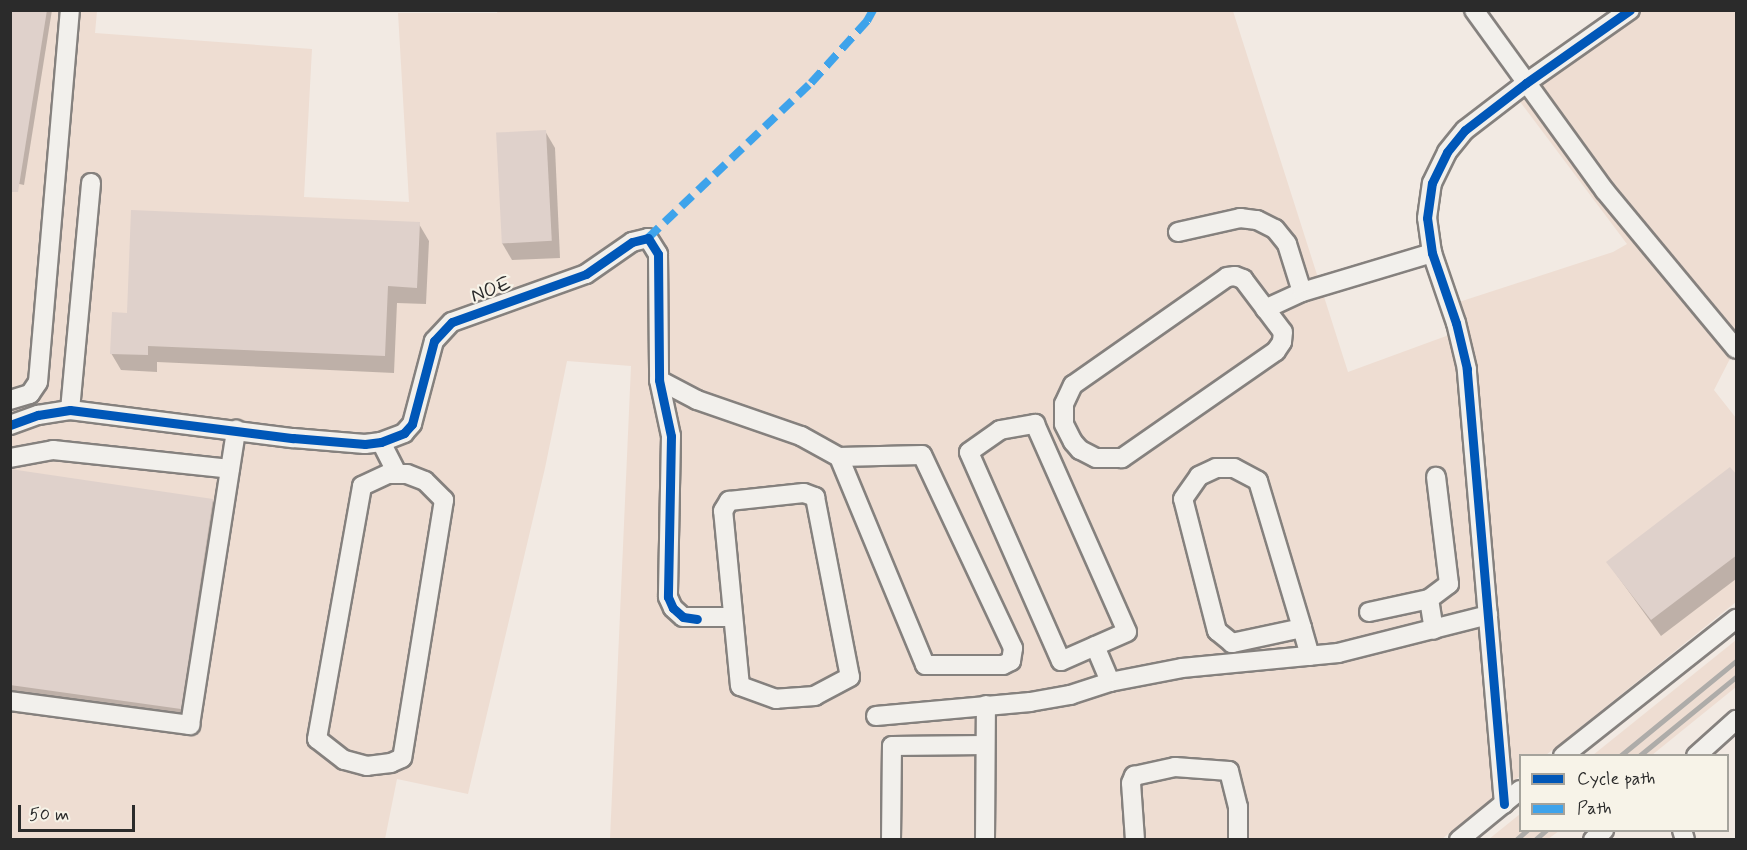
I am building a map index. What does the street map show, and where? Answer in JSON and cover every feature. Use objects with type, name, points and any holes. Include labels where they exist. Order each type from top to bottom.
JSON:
[{"type":"street","points":[[10,400],[30,394],[38,382],[70,10]]},
{"type":"street","points":[[1474,10],[1618,207],[1737,349]]},
{"type":"street","points":[[1504,804],[1467,369],[1456,323],[1432,253],[1427,218],[1432,183],[1447,152],[1465,130],[1526,83],[1630,10]]},
{"type":"street","points":[[70,410],[91,183]]},
{"type":"street","points":[[1178,232],[1240,218],[1257,220],[1275,229],[1287,244],[1302,292]]},
{"type":"street","name":"NOE","points":[[10,425],[38,415],[70,410],[364,444],[381,442],[404,433],[412,424],[434,341],[442,330],[453,322],[586,274],[640,238],[648,238],[658,254],[659,380],[671,436],[668,597],[674,608],[683,616],[697,619],[733,617]]},
{"type":"street","points":[[1265,309],[1302,292],[1432,253]]},
{"type":"street","points":[[1235,276],[1243,279],[1265,309],[1283,332],[1282,342],[1276,351],[1122,458],[1095,458],[1073,442],[1067,434],[1063,414],[1073,385],[1227,278],[1235,276]]},
{"type":"street","points":[[659,380],[697,400],[801,436],[839,457],[922,455],[1013,648],[1011,661],[1003,665],[925,665],[839,457]]},
{"type":"street","points":[[1035,424],[1127,632],[1095,646],[1061,661],[969,452],[1000,430],[1035,424]]},
{"type":"street","points":[[10,701],[190,724],[236,430]]},
{"type":"street","points":[[381,442],[398,473],[425,481],[444,500],[402,758],[367,766],[344,760],[317,739],[362,486],[378,477],[398,473]]},
{"type":"street","points":[[10,458],[53,450],[230,469]]},
{"type":"street","points":[[1302,628],[1232,643],[1217,631],[1183,499],[1199,476],[1216,468],[1234,468],[1258,481],[1302,628],[1310,656]]},
{"type":"street","points":[[1369,612],[1429,600],[1449,584],[1436,477]]},
{"type":"street","points":[[804,493],[815,497],[850,677],[828,691],[802,699],[776,699],[740,686],[733,617],[723,511],[729,501],[804,493]]},
{"type":"street","points":[[1429,600],[1434,630]]},
{"type":"street","points":[[876,716],[1030,702],[1070,695],[1110,682],[1182,668],[1338,653],[1488,615]]},
{"type":"street","points":[[1566,754],[1737,619]]},
{"type":"street","points":[[1095,646],[1110,682]]},
{"type":"street","points":[[985,840],[986,705]]},
{"type":"street","points":[[1698,754],[1737,720]]},
{"type":"street","points":[[891,840],[892,746],[986,745]]},
{"type":"street","points":[[1135,840],[1131,783],[1134,776],[1176,767],[1229,771],[1238,807],[1238,840]]},
{"type":"street","points":[[1459,840],[1519,792]]},
{"type":"shaded area","points":[[498,10],[1233,11],[1348,372],[1468,328],[1459,302],[1613,252],[1627,244],[1518,99],[1642,11],[1736,11],[1736,347],[1714,390],[1736,418],[1736,602],[1547,754],[1519,754],[1519,777],[1442,839],[610,839],[631,366],[567,361],[545,468],[468,794],[397,779],[385,839],[11,839],[10,11],[97,11],[95,33],[312,49],[304,197],[409,202],[398,13],[497,13]]},
{"type":"shaded area","points":[[1736,640],[1736,687],[1653,754],[1594,754]]},
{"type":"shaded area","points":[[1519,815],[1519,832],[1558,832],[1548,839],[1489,839]]},
{"type":"building","points":[[10,10],[47,10],[18,192],[10,192]]},
{"type":"building","points":[[546,130],[552,241],[502,243],[496,133]]},
{"type":"building","points":[[131,210],[420,222],[417,288],[388,286],[385,356],[148,346],[148,355],[110,354],[112,312],[127,313]]},
{"type":"building","points":[[1730,467],[1737,475],[1737,555],[1651,620],[1606,562]]},
{"type":"building","points":[[10,469],[213,499],[181,709],[10,685]]},
{"type":"railway","points":[[1622,754],[1736,661]]},
{"type":"railway","points":[[1641,754],[1736,677]]},
{"type":"railway","points":[[1516,840],[1525,832]]},
{"type":"railway","points":[[1535,840],[1544,832]]},
{"type":"marked path","points":[[648,238],[811,83],[867,21],[873,10]]},
{"type":"cycle path","points":[[1504,804],[1467,369],[1456,323],[1432,253],[1427,218],[1432,183],[1447,152],[1465,130],[1526,83],[1630,10]]},
{"type":"cycle path","points":[[10,425],[38,415],[70,410],[293,438],[365,444],[381,442],[404,433],[412,424],[434,341],[452,322],[586,274],[632,242],[648,238],[658,254],[659,380],[671,436],[668,597],[673,608],[683,617],[697,619]]}]
